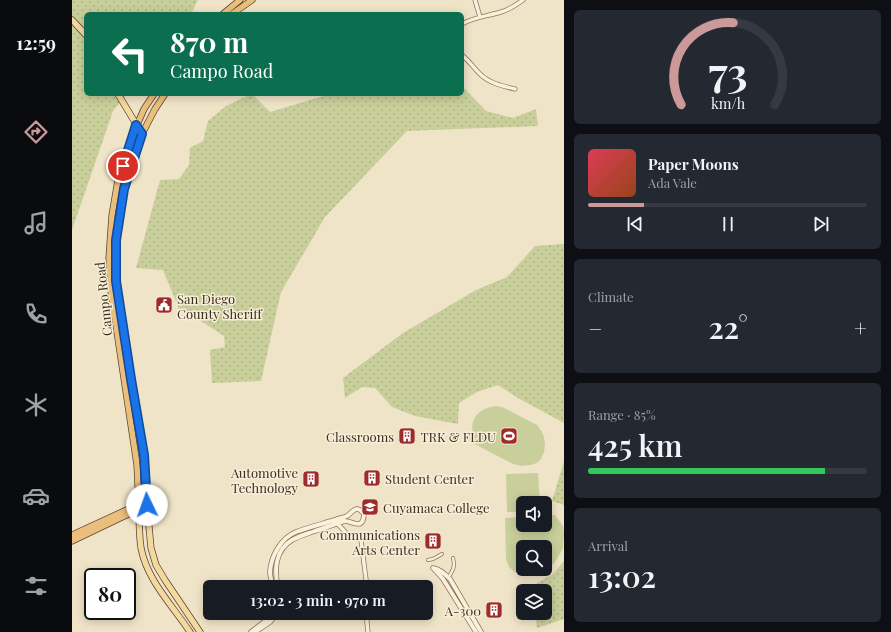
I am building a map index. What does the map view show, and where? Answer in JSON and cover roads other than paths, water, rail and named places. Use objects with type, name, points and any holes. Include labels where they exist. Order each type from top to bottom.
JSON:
[{"type":"highway","points":[[225,12],[240,0]]},
{"type":"highway","points":[[235,12],[252,0]]},
{"type":"highway","name":"Campo Road","points":[[138,508],[136,465],[111,292],[109,258],[112,215],[118,180],[136,125],[153,96]]},
{"type":"highway","name":"Campo Road","points":[[147,505],[144,455],[116,281],[116,240],[124,189],[142,134],[164,96]]},
{"type":"highway","points":[[132,364],[135,384],[133,393]]},
{"type":"highway","points":[[72,541],[147,505]]},
{"type":"highway","points":[[72,536],[133,507],[138,508]]},
{"type":"main road","points":[[72,20],[84,33]]},
{"type":"main road","points":[[119,96],[142,134]]},
{"type":"main road","points":[[147,505],[151,548],[156,565],[200,632]]},
{"type":"main road","points":[[138,508],[141,548],[146,566],[158,588],[190,632]]},
{"type":"street","points":[[475,0],[480,17]]},
{"type":"street","points":[[464,23],[480,17],[505,11],[523,0]]},
{"type":"street","points":[[464,57],[486,79],[493,83],[515,89]]},
{"type":"street","points":[[271,580],[270,571],[276,550],[295,532],[336,522],[349,521],[358,524],[364,519],[364,514],[358,509],[354,509],[346,517],[336,522],[299,536],[291,541],[283,548],[276,561],[276,580]]},
{"type":"street","points":[[336,522],[347,534],[361,540],[366,580]]},
{"type":"street","points":[[428,560],[442,554]]},
{"type":"street","points":[[450,575],[454,567],[453,558]]},
{"type":"street","points":[[476,632],[443,579],[433,568],[446,575],[458,591],[467,610],[481,632]]},
{"type":"street","points":[[458,603],[467,610]]},
{"type":"street","points":[[251,632],[267,620]]},
{"type":"street","points":[[255,632],[272,620]]},
{"type":"street","points":[[367,620],[368,632]]},
{"type":"place","name":"San Diego County Sheriff","points":[[164,305]]},
{"type":"place","name":"Classrooms","points":[[407,436]]},
{"type":"place","name":"TRK & FLDU","points":[[509,436]]},
{"type":"place","name":"Student Center","points":[[372,478]]},
{"type":"place","name":"Automotive Technology","points":[[311,479]]},
{"type":"place","name":"Cuyamaca College","points":[[370,507]]},
{"type":"place","name":"Communications Arts Center","points":[[433,541]]},
{"type":"place","name":"A-300","points":[[494,610]]}]
